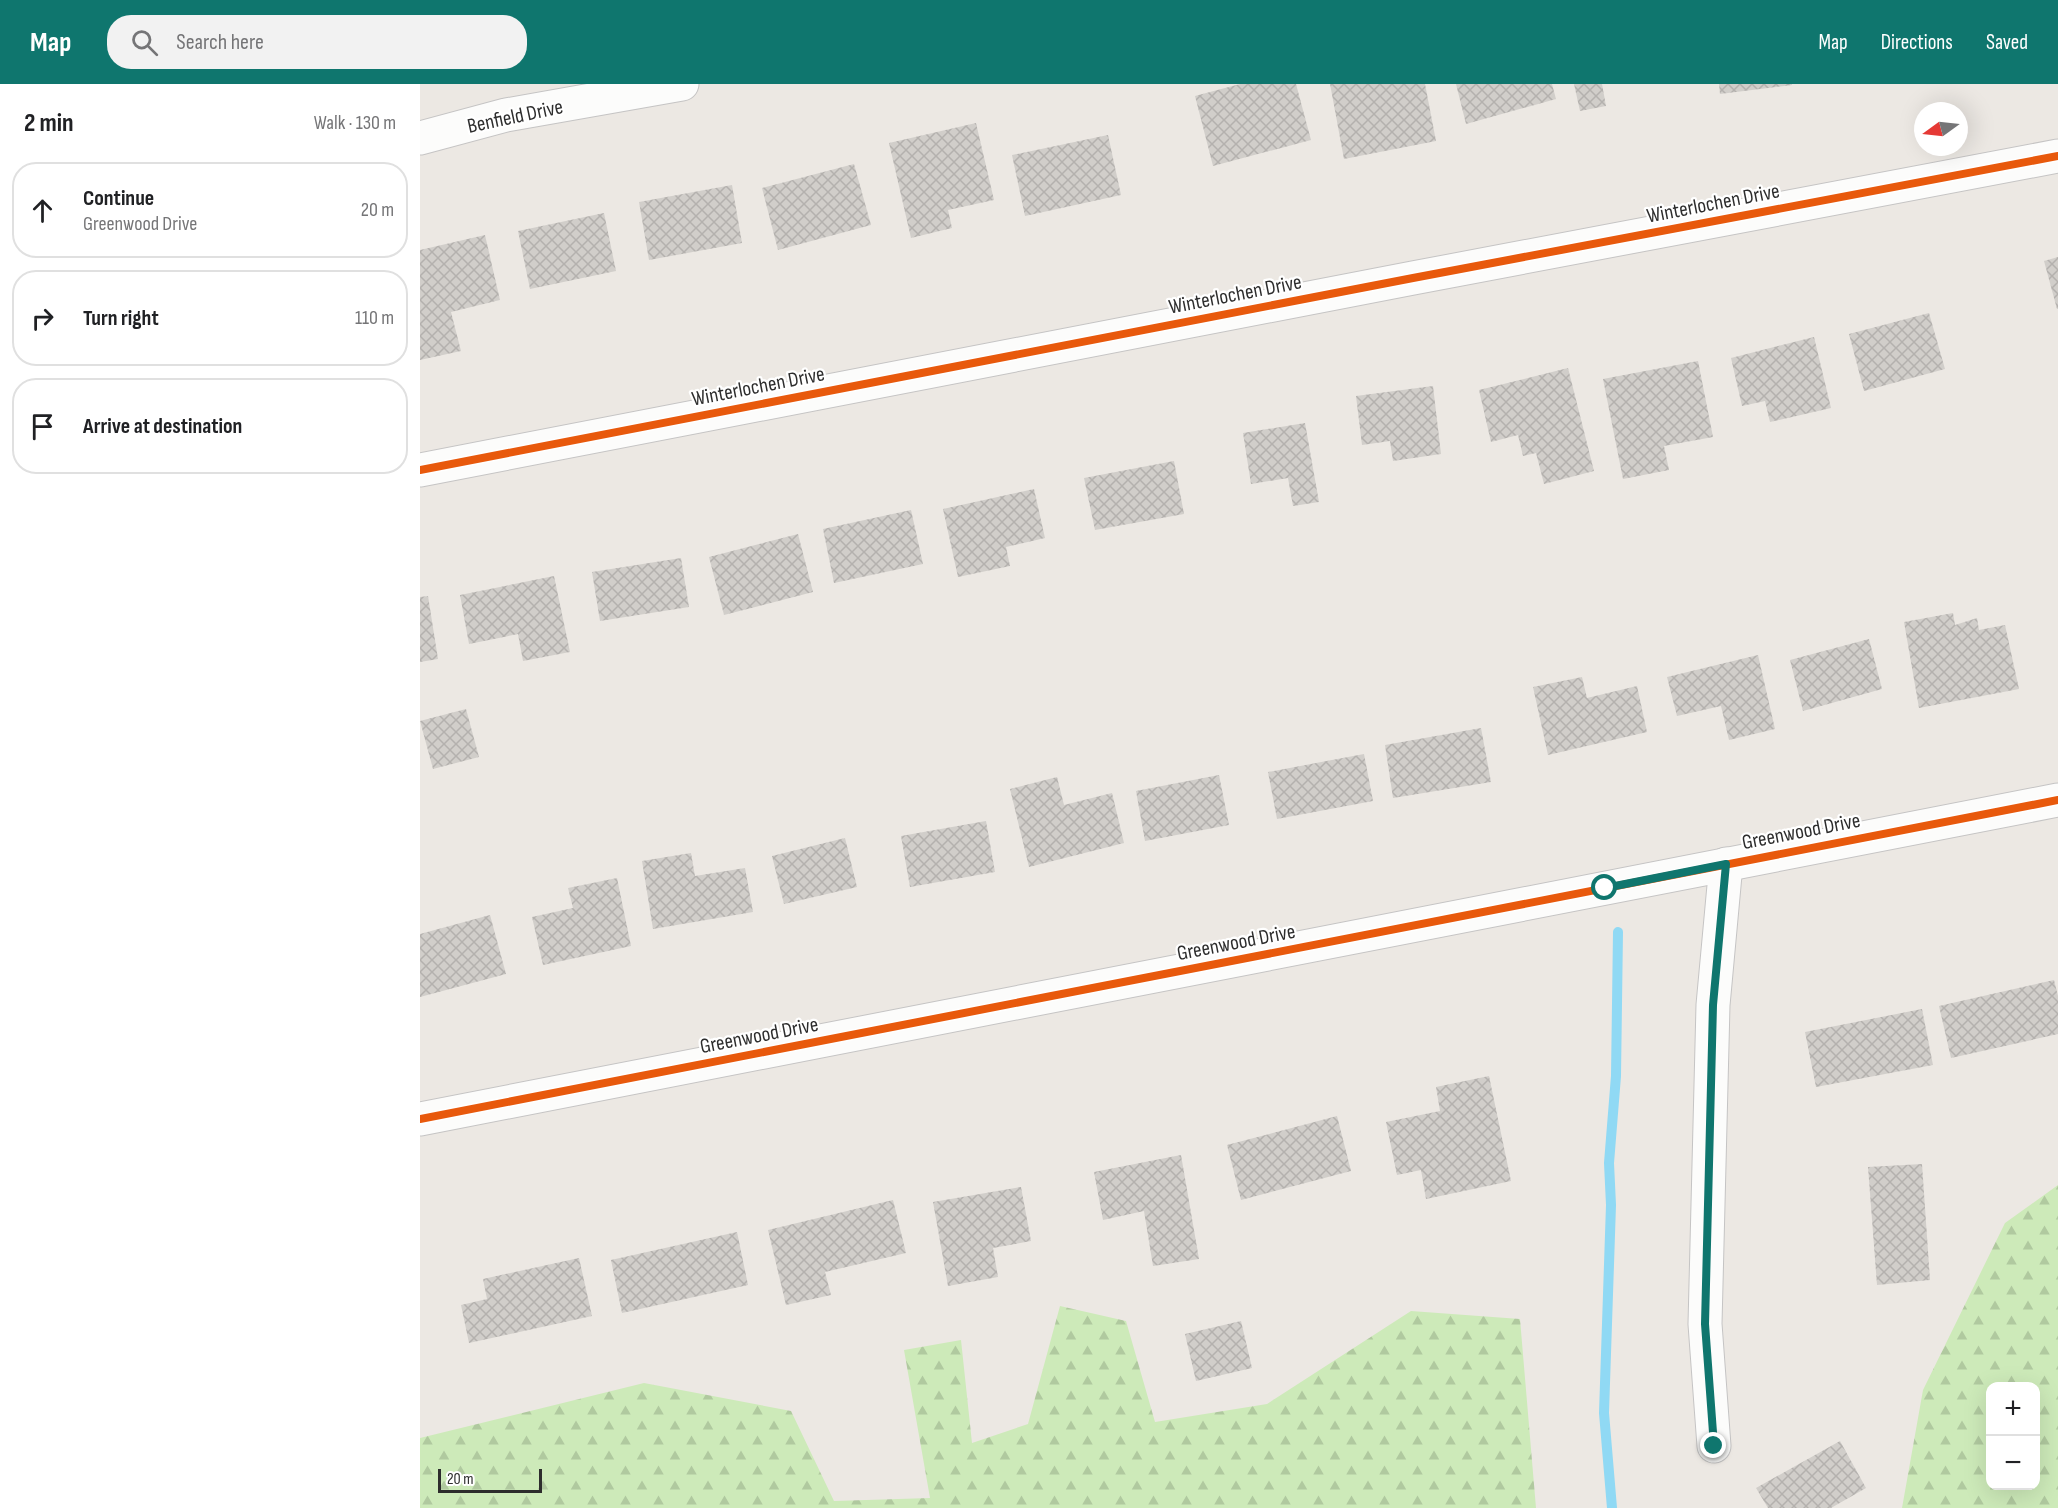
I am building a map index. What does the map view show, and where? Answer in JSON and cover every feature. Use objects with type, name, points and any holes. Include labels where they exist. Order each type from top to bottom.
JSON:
[{"type":"street","name":"Benfield Drive","points":[[420,138],[506,115],[682,84]]},
{"type":"street","name":"Winterlochen Drive","points":[[420,470],[1425,275],[2058,156]]},
{"type":"street","name":"Greenwood Drive","points":[[420,1119],[2058,800]]},
{"type":"street","points":[[1714,1446],[1705,1300],[1713,1005],[1726,864]]},
{"type":"green space","points":[[2058,1185],[2058,1508],[1902,1508],[1923,1390],[2005,1223]]},
{"type":"green space","points":[[1060,1306],[1126,1321],[1155,1422],[1267,1404],[1411,1311],[1520,1319],[1536,1508],[420,1508],[420,1438],[644,1383],[791,1411],[834,1501],[930,1498],[904,1350],[961,1340],[972,1443],[1028,1424]]},
{"type":"building","points":[[1240,84],[1296,84],[1311,140],[1213,166],[1195,96]]},
{"type":"building","points":[[1330,84],[1425,84],[1436,141],[1344,159]]},
{"type":"building","points":[[1456,84],[1552,84],[1556,99],[1466,124]]},
{"type":"building","points":[[1574,84],[1602,84],[1606,106],[1580,111]]},
{"type":"building","points":[[1719,84],[1792,84],[1792,85],[1720,94]]},
{"type":"building","points":[[976,123],[994,200],[948,210],[952,228],[911,238],[889,143]]},
{"type":"building","points":[[1108,135],[1121,195],[1025,216],[1012,155]]},
{"type":"building","points":[[854,164],[871,225],[778,250],[762,188]]},
{"type":"building","points":[[732,185],[742,243],[649,260],[639,202]]},
{"type":"building","points":[[604,213],[616,271],[530,289],[518,231]]},
{"type":"building","points":[[485,235],[500,300],[451,312],[461,351],[420,360],[420,250]]},
{"type":"building","points":[[2058,257],[2058,309],[2057,309],[2044,261]]},
{"type":"building","points":[[1929,313],[1945,369],[1864,391],[1849,334]]},
{"type":"building","points":[[1814,337],[1831,408],[1770,422],[1765,401],[1742,406],[1731,358]]},
{"type":"building","points":[[1698,361],[1713,437],[1664,446],[1669,470],[1623,479],[1603,379]]},
{"type":"building","points":[[1568,368],[1594,471],[1544,484],[1536,453],[1523,456],[1518,435],[1491,442],[1479,390]]},
{"type":"building","points":[[1433,386],[1441,454],[1393,461],[1390,441],[1362,445],[1356,396]]},
{"type":"building","points":[[1305,423],[1319,502],[1293,506],[1288,478],[1251,484],[1243,433]]},
{"type":"building","points":[[1174,461],[1184,514],[1095,530],[1084,478]]},
{"type":"building","points":[[1034,489],[1045,538],[1006,547],[1010,566],[958,577],[943,509]]},
{"type":"building","points":[[911,510],[923,564],[834,583],[823,529]]},
{"type":"building","points":[[798,534],[813,592],[724,615],[709,557]]},
{"type":"building","points":[[681,558],[689,607],[600,621],[592,572]]},
{"type":"building","points":[[554,576],[570,652],[523,661],[518,634],[469,644],[460,595]]},
{"type":"building","points":[[428,596],[438,659],[420,662],[420,597]]},
{"type":"building","points":[[1953,613],[1955,625],[1977,618],[1979,630],[2005,625],[2019,689],[1919,708],[1904,622]]},
{"type":"building","points":[[1869,639],[1882,689],[1803,711],[1790,660]]},
{"type":"building","points":[[1758,655],[1775,729],[1729,740],[1721,706],[1677,716],[1667,677]]},
{"type":"building","points":[[1582,677],[1587,698],[1637,686],[1647,732],[1548,755],[1533,687]]},
{"type":"building","points":[[466,709],[479,757],[433,769],[420,721]]},
{"type":"building","points":[[1481,728],[1491,782],[1393,798],[1385,745]]},
{"type":"building","points":[[1364,754],[1373,801],[1277,819],[1268,772]]},
{"type":"building","points":[[1219,775],[1229,825],[1145,841],[1136,791]]},
{"type":"building","points":[[1057,777],[1064,805],[1112,793],[1124,843],[1029,867],[1010,789]]},
{"type":"building","points":[[986,821],[995,872],[910,887],[901,836]]},
{"type":"building","points":[[845,838],[857,887],[784,904],[772,856]]},
{"type":"building","points":[[691,853],[695,876],[745,868],[753,912],[653,929],[642,861]]},
{"type":"building","points":[[617,878],[631,946],[543,965],[532,917],[573,908],[568,888]]},
{"type":"building","points":[[490,915],[506,974],[420,997],[420,934]]},
{"type":"building","points":[[2054,980],[2058,996],[2058,1034],[1951,1058],[1939,1006]]},
{"type":"building","points":[[1922,1009],[1933,1065],[1816,1087],[1805,1032]]},
{"type":"building","points":[[1489,1076],[1511,1181],[1426,1199],[1421,1170],[1397,1175],[1386,1122],[1440,1111],[1436,1087]]},
{"type":"building","points":[[1337,1116],[1351,1171],[1241,1200],[1227,1145]]},
{"type":"building","points":[[1181,1155],[1199,1259],[1153,1266],[1144,1211],[1103,1220],[1094,1172]]},
{"type":"building","points":[[1922,1164],[1930,1280],[1877,1285],[1868,1167]]},
{"type":"building","points":[[1021,1187],[1031,1241],[993,1248],[998,1277],[948,1286],[933,1202]]},
{"type":"building","points":[[893,1200],[906,1253],[825,1272],[831,1295],[786,1305],[768,1230]]},
{"type":"building","points":[[737,1232],[748,1285],[622,1313],[611,1260]]},
{"type":"building","points":[[579,1258],[592,1316],[469,1343],[461,1305],[487,1299],[483,1279]]},
{"type":"building","points":[[1241,1321],[1252,1368],[1196,1381],[1185,1334]]},
{"type":"building","points":[[1840,1441],[1866,1488],[1831,1508],[1768,1508],[1756,1488]]},
{"type":"waterway","points":[[1612,1508],[1604,1413],[1611,1205],[1609,1163],[1616,1076],[1618,932]]},
{"type":"cycle path","points":[[420,470],[2058,156]]},
{"type":"cycle path","points":[[420,1119],[2058,800]]},
{"type":"route","points":[[1605,888],[1726,864],[1713,1005],[1708,1146],[1705,1324],[1714,1446]]}]
